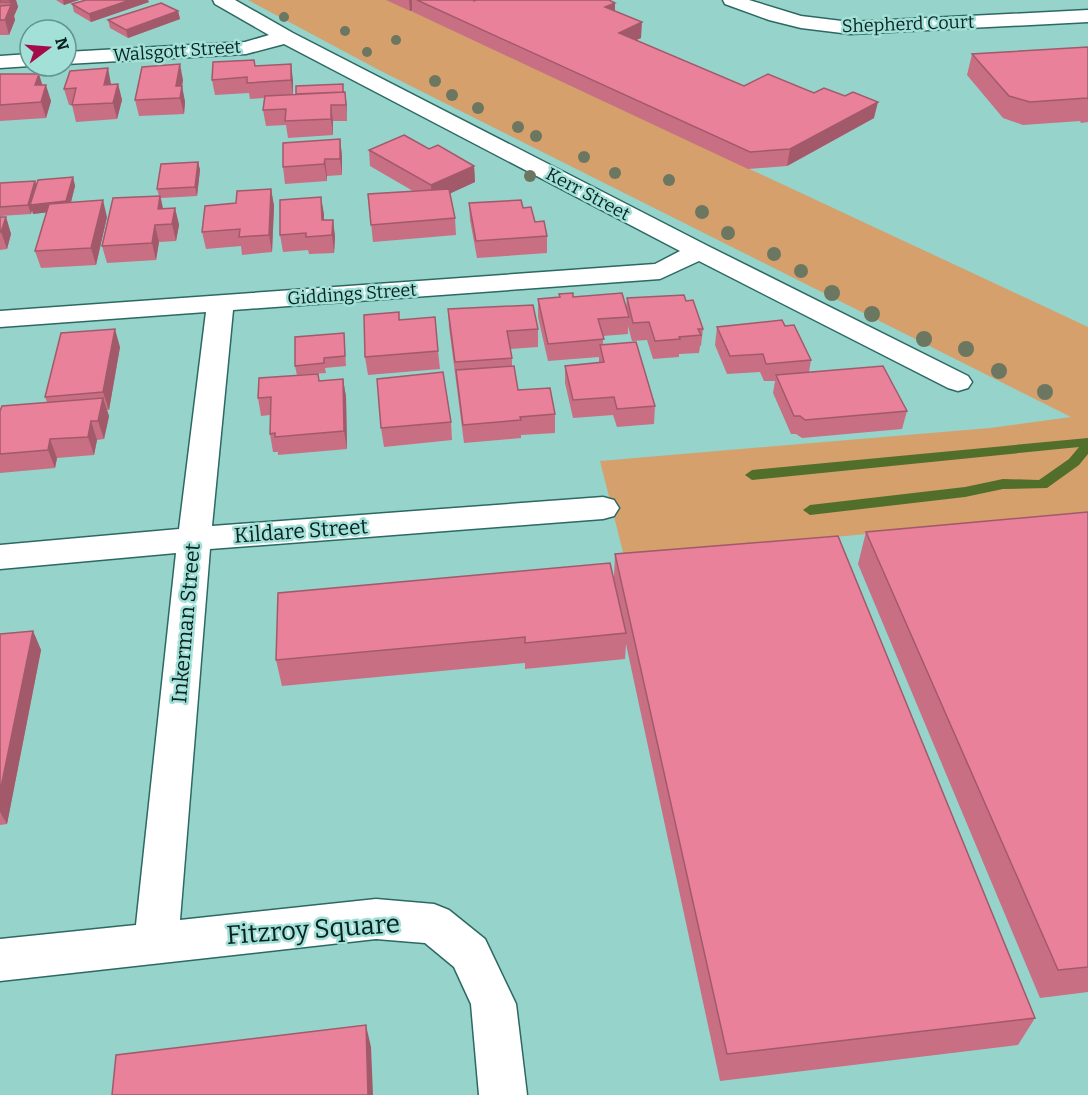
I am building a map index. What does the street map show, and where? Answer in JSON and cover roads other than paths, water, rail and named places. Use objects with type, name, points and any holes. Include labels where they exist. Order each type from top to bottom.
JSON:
[{"type":"street","name":"Kerr Street","points":[[222,0],[286,37],[958,382]]},
{"type":"street","name":"Shepherd Court","points":[[732,0],[792,20],[850,28],[1088,16]]},
{"type":"street","name":"Walsgott Street","points":[[78,57],[246,48],[286,37]]},
{"type":"street","points":[[0,62],[18,61]]},
{"type":"street","name":"Giddings Street","points":[[0,319],[660,271],[699,251]]},
{"type":"street","name":"Inkerman Street","points":[[156,943],[194,540],[220,304]]},
{"type":"street","name":"Kildare Street","points":[[0,557],[603,508]]},
{"type":"street","name":"Fitzroy Square","points":[[0,960],[376,919],[434,924],[470,953],[493,1004],[503,1095]]},
{"type":"waterway","points":[[752,475],[1088,442]]},
{"type":"waterway","points":[[810,510],[965,492],[1003,484],[1042,485],[1074,462],[1088,445]]}]
